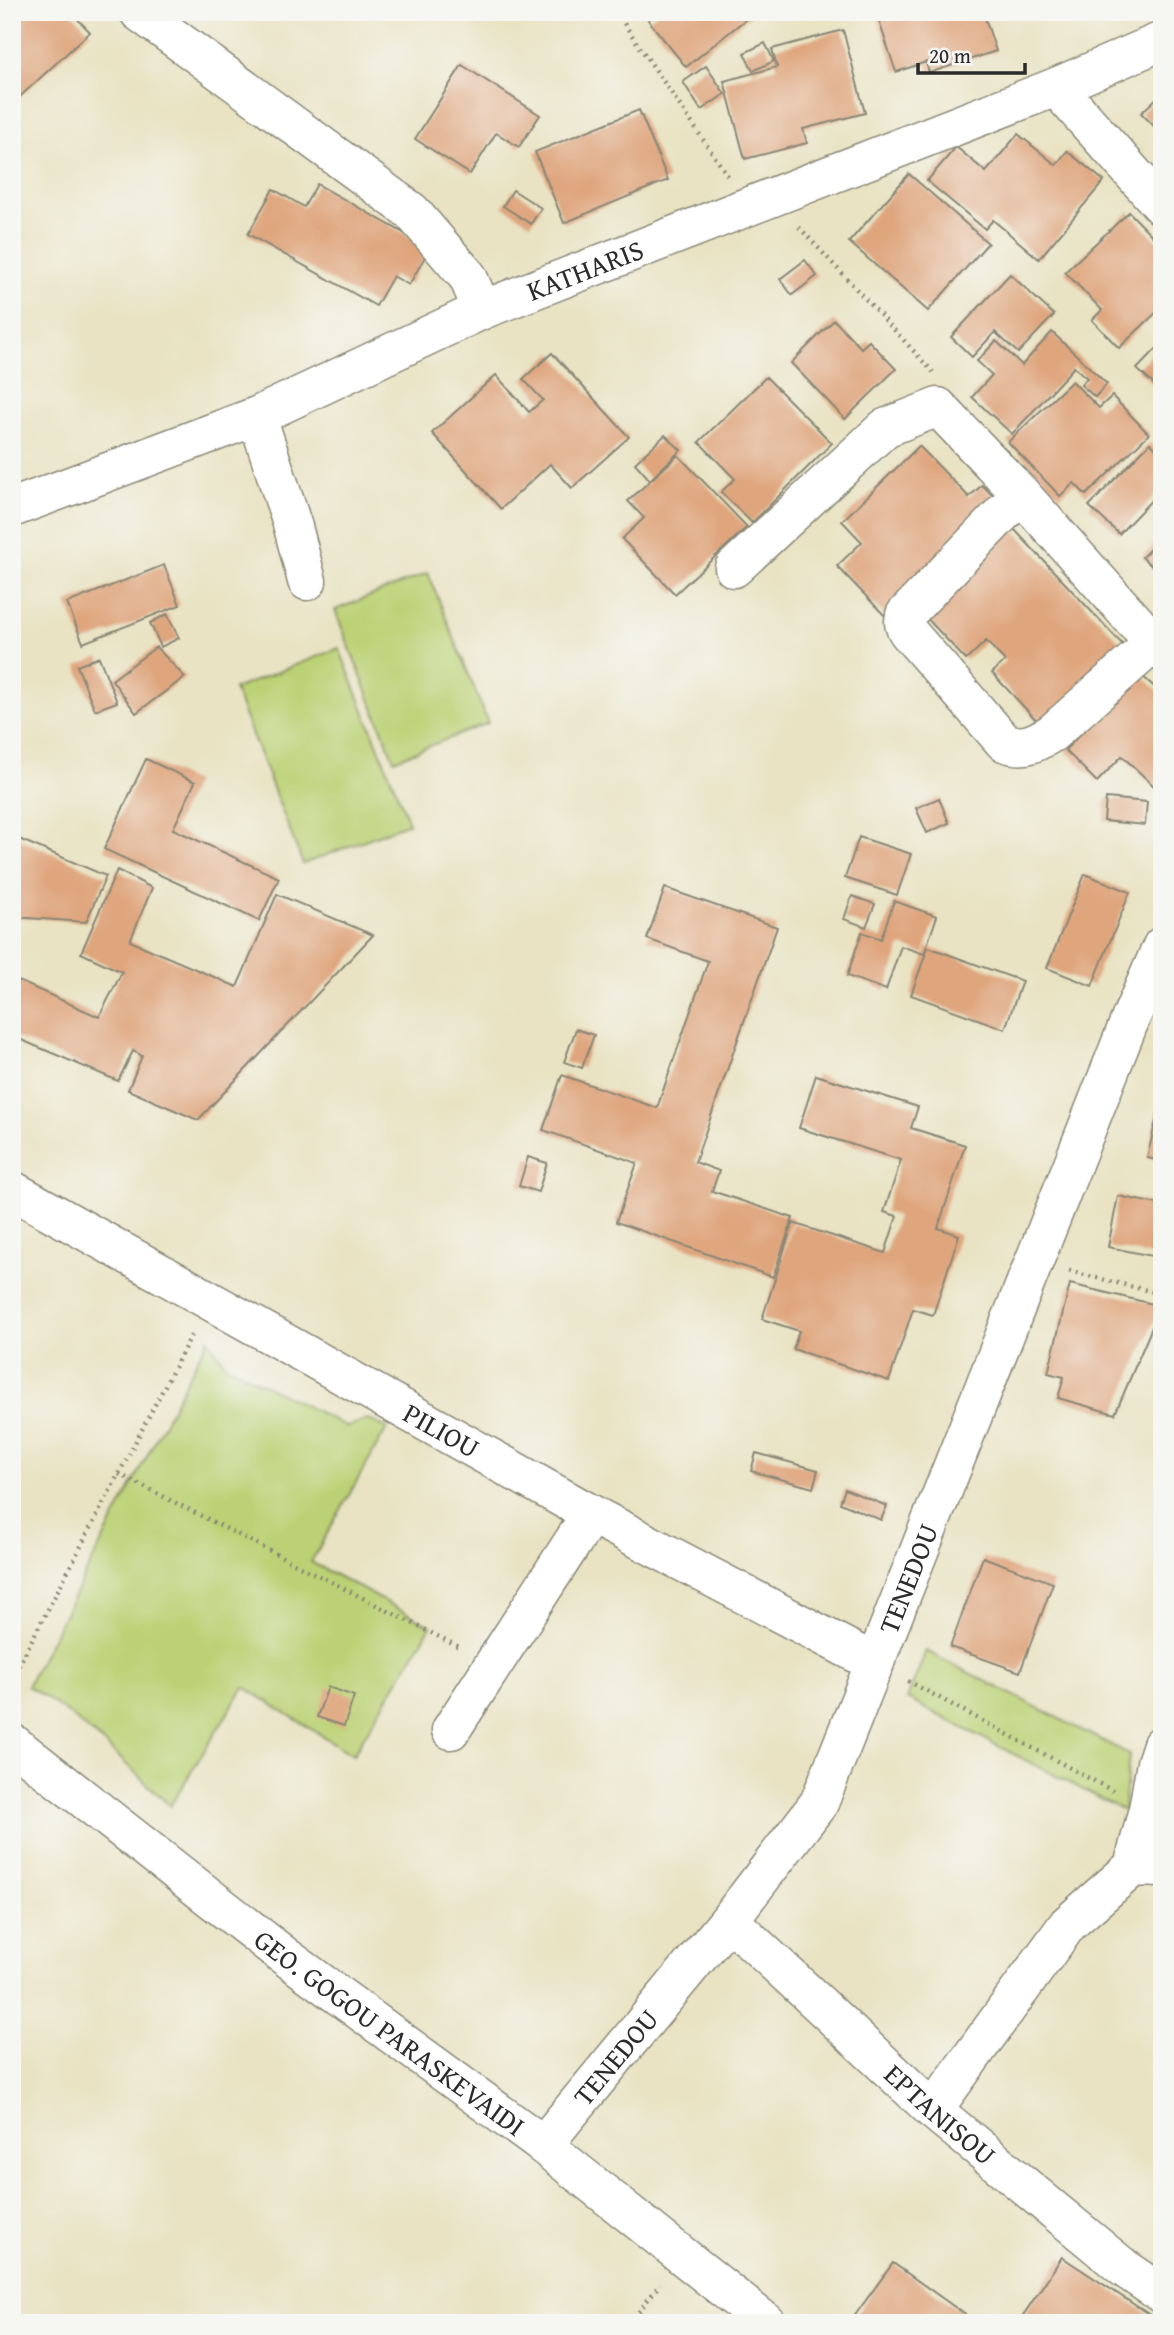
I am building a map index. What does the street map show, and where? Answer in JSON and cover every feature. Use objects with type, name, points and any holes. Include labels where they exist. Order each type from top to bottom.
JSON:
[{"type":"street","points":[[139,12],[411,211],[468,277],[482,310]]},
{"type":"street","name":"KATHARIS","points":[[12,508],[257,416],[482,310],[1056,87],[1162,41]]},
{"type":"street","points":[[1056,87],[1162,206]]},
{"type":"street","points":[[734,568],[885,428],[937,407],[1021,494],[1158,647],[1052,733],[1033,745],[1014,746],[1004,742],[904,626],[905,615],[1021,494]]},
{"type":"street","points":[[257,416],[293,527],[307,581]]},
{"type":"street","name":"TENEDOU","points":[[543,2145],[729,1920],[819,1802],[1034,1262],[1147,1019],[1162,946]]},
{"type":"street","name":"PILIOU","points":[[12,1190],[591,1514],[875,1663]]},
{"type":"street","points":[[451,1730],[591,1514]]},
{"type":"street","name":"GEO. GOGOU PARASKEVAIDI","points":[[12,1742],[282,1954],[543,2145],[767,2323]]},
{"type":"street","points":[[933,2110],[1068,1924],[1147,1868],[1148,1809],[1162,1745]]},
{"type":"street","name":"EPTANISOU","points":[[729,1920],[933,2110],[1124,2268],[1162,2294]]},
{"type":"path","points":[[617,12],[760,202],[941,381],[937,407]]},
{"type":"path","points":[[1034,1262],[1162,1294]]},
{"type":"path","points":[[12,1678],[209,1300]]},
{"type":"path","points":[[118,1474],[493,1665]]},
{"type":"path","points":[[875,1663],[1148,1809]]},
{"type":"path","points":[[629,2323],[683,2256]]},
{"type":"green space","points":[[428,573],[488,723],[394,760],[335,610]]},
{"type":"green space","points":[[339,648],[409,823],[303,864],[234,689]]},
{"type":"green space","points":[[208,1339],[226,1365],[347,1427],[367,1419],[387,1428],[311,1562],[431,1626],[353,1755],[244,1687],[170,1806],[84,1726],[27,1686]]},
{"type":"green space","points":[[926,1651],[1129,1754],[1124,1811],[907,1699]]},
{"type":"building","points":[[12,12],[71,12],[90,32],[12,104]]},
{"type":"building","points":[[658,12],[748,12],[751,15],[686,67],[648,20]]},
{"type":"building","points":[[876,12],[983,12],[996,51],[929,73],[926,62],[896,72]]},
{"type":"building","points":[[843,30],[865,113],[803,129],[807,143],[745,159],[724,81],[777,67],[772,49]]},
{"type":"building","points":[[765,43],[774,61],[753,71],[744,53]]},
{"type":"building","points":[[462,65],[540,115],[519,147],[496,133],[470,174],[415,139]]},
{"type":"building","points":[[706,66],[725,94],[701,110],[683,82]]},
{"type":"building","points":[[1162,93],[1162,134],[1141,113]]},
{"type":"building","points":[[639,110],[668,180],[564,223],[535,152]]},
{"type":"building","points":[[1018,134],[1056,165],[1067,151],[1104,181],[1039,259],[993,220],[985,229],[927,181],[956,147],[986,172]]},
{"type":"building","points":[[909,174],[988,243],[928,311],[849,242]]},
{"type":"building","points":[[317,184],[430,248],[409,285],[393,276],[376,306],[248,234],[273,189],[304,207]]},
{"type":"building","points":[[513,190],[541,208],[531,224],[503,206]]},
{"type":"building","points":[[1129,212],[1162,246],[1162,307],[1119,348],[1092,320],[1102,310],[1065,272]]},
{"type":"building","points":[[805,260],[817,276],[792,295],[780,279]]},
{"type":"building","points":[[1010,274],[1054,315],[1018,353],[995,332],[972,357],[951,337]]},
{"type":"building","points":[[834,320],[861,348],[869,341],[896,369],[845,419],[791,363]]},
{"type":"building","points":[[1052,332],[1107,384],[1095,397],[1081,385],[1087,378],[1074,367],[1012,434],[972,397],[992,375],[977,361],[996,341],[1022,365]]},
{"type":"building","points":[[1162,343],[1162,392],[1137,369]]},
{"type":"building","points":[[552,353],[629,437],[572,488],[550,464],[501,509],[432,433],[496,375],[529,412],[543,400],[523,379]]},
{"type":"building","points":[[766,377],[832,443],[752,523],[721,492],[735,479],[699,442]]},
{"type":"building","points":[[1072,381],[1099,408],[1112,396],[1149,434],[1086,495],[1074,483],[1060,496],[1008,442]]},
{"type":"building","points":[[665,435],[681,450],[650,480],[635,463]]},
{"type":"building","points":[[1150,443],[1162,454],[1162,489],[1119,534],[1089,506]]},
{"type":"building","points":[[919,446],[969,497],[982,485],[997,500],[886,617],[837,566],[862,542],[842,521]]},
{"type":"building","points":[[678,455],[747,527],[675,594],[622,539],[644,518],[628,501]]},
{"type":"building","points":[[1013,528],[1124,646],[1040,724],[992,673],[1005,661],[986,641],[966,660],[922,613]]},
{"type":"building","points":[[1162,537],[1162,576],[1142,557]]},
{"type":"building","points":[[164,565],[180,605],[83,643],[67,603]]},
{"type":"building","points":[[167,614],[179,638],[161,647],[150,623]]},
{"type":"building","points":[[156,647],[185,677],[136,713],[112,680]]},
{"type":"building","points":[[99,657],[117,702],[95,710],[77,666]]},
{"type":"building","points":[[1139,673],[1162,694],[1162,778],[1154,786],[1122,756],[1097,782],[1065,750]]},
{"type":"building","points":[[146,759],[195,782],[173,829],[279,878],[259,921],[104,849]]},
{"type":"building","points":[[939,798],[949,823],[927,833],[916,808]]},
{"type":"building","points":[[1106,798],[1147,802],[1145,825],[1104,821]]},
{"type":"building","points":[[12,836],[106,876],[86,922],[12,917]]},
{"type":"building","points":[[859,837],[911,854],[897,895],[845,878]]},
{"type":"building","points":[[117,870],[152,888],[130,941],[237,987],[277,894],[373,935],[198,1120],[128,1090],[142,1056],[133,1051],[118,1081],[12,1036],[12,978],[99,1017],[122,972],[81,953]]},
{"type":"building","points":[[1085,874],[1130,892],[1092,986],[1047,968]]},
{"type":"building","points":[[665,888],[777,927],[695,1162],[719,1171],[712,1191],[793,1218],[773,1277],[616,1222],[637,1163],[543,1130],[562,1075],[657,1108],[708,961],[647,939]]},
{"type":"building","points":[[852,896],[875,904],[866,927],[844,919]]},
{"type":"building","points":[[894,901],[937,916],[924,954],[901,946],[886,990],[847,976],[862,932],[881,939]]},
{"type":"building","points":[[928,947],[1022,981],[1005,1029],[911,995]]},
{"type":"building","points":[[576,1029],[594,1035],[582,1068],[564,1062]]},
{"type":"building","points":[[816,1075],[918,1107],[911,1128],[965,1145],[938,1228],[959,1235],[933,1315],[913,1309],[889,1381],[793,1349],[799,1331],[762,1319],[793,1223],[885,1253],[897,1216],[884,1212],[901,1160],[799,1128]]},
{"type":"building","points":[[1158,1112],[1162,1113],[1162,1161],[1147,1158]]},
{"type":"building","points":[[528,1157],[547,1163],[538,1192],[519,1186]]},
{"type":"building","points":[[1118,1196],[1162,1205],[1162,1258],[1108,1247]]},
{"type":"building","points":[[1070,1284],[1161,1306],[1115,1414],[1058,1398],[1064,1377],[1048,1373]]},
{"type":"building","points":[[756,1453],[818,1470],[813,1488],[751,1471]]},
{"type":"building","points":[[845,1489],[887,1506],[881,1520],[840,1503]]},
{"type":"building","points":[[983,1557],[1053,1583],[1020,1672],[950,1647]]},
{"type":"building","points":[[328,1687],[354,1696],[344,1726],[317,1717]]},
{"type":"building","points":[[1062,2257],[1162,2323],[1018,2323]]},
{"type":"building","points":[[893,2263],[977,2323],[860,2323],[853,2318]]}]
